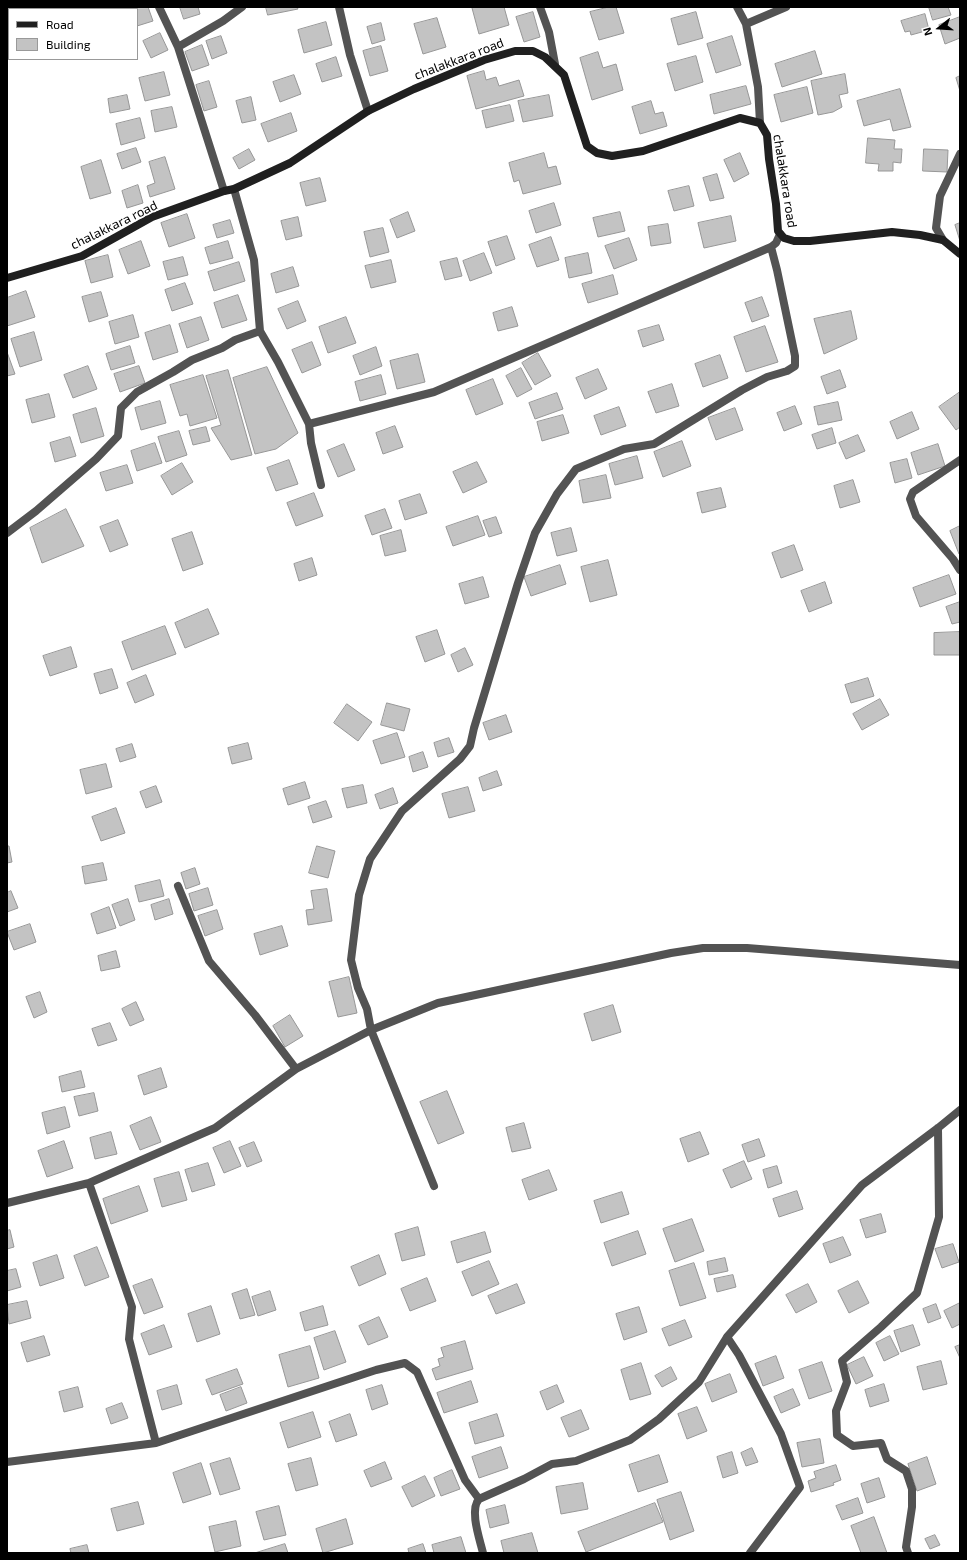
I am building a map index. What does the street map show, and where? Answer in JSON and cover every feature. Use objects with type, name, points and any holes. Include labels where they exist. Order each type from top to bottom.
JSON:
[{"type":"main road","name":"chalakkara road","points":[[7,278],[82,256],[152,217],[224,191],[234,190],[290,164],[368,111],[442,77],[484,60],[515,51],[533,51],[546,56],[564,75],[587,146],[597,153],[612,156],[643,151],[740,118],[760,123],[767,135],[778,231],[784,238],[794,241],[810,241],[892,232],[920,235],[943,240],[960,254]]},
{"type":"street","points":[[159,7],[178,47],[224,191]]},
{"type":"street","points":[[178,47],[223,21],[242,7]]},
{"type":"street","points":[[339,7],[350,56],[368,111]]},
{"type":"street","points":[[540,7],[550,32],[555,64]]},
{"type":"street","points":[[737,7],[746,24],[758,87],[760,123]]},
{"type":"street","points":[[746,24],[786,7]]},
{"type":"street","points":[[943,240],[936,228],[940,196],[960,154]]},
{"type":"street","points":[[234,190],[254,260],[260,330],[309,424],[311,443],[321,485]]},
{"type":"street","points":[[309,424],[434,392],[771,247],[776,243],[780,234]]},
{"type":"street","points":[[434,1186],[371,1030],[367,1009],[358,988],[351,960],[359,895],[370,859],[402,811],[460,759],[470,746],[474,728],[518,583],[535,533],[557,494],[576,469],[624,449],[654,444],[703,412],[742,390],[767,377],[788,372],[794,366],[795,356],[771,247]]},
{"type":"street","points":[[7,533],[36,511],[96,459],[118,436],[121,408],[137,392],[192,360],[222,348],[234,340],[260,330]]},
{"type":"street","points":[[960,460],[913,492],[910,499],[916,516],[960,570]]},
{"type":"street","points":[[178,886],[210,961],[255,1015],[296,1069]]},
{"type":"street","points":[[7,1203],[89,1183],[215,1128],[296,1069],[371,1030],[438,1003],[671,953],[704,948],[747,948],[960,965]]},
{"type":"street","points":[[483,1553],[475,1520],[476,1502],[479,1499],[524,1479],[552,1464],[576,1461],[630,1440],[659,1419],[700,1382],[726,1337],[862,1185],[960,1110]]},
{"type":"street","points":[[908,1553],[906,1547],[912,1506],[912,1489],[906,1471],[887,1459],[881,1443],[853,1446],[837,1435],[836,1411],[847,1382],[842,1361],[917,1293],[939,1217],[938,1128]]},
{"type":"street","points":[[89,1183],[132,1307],[129,1339],[156,1443]]},
{"type":"street","points":[[726,1337],[742,1361],[781,1434],[800,1487],[750,1553]]},
{"type":"street","points":[[7,1462],[156,1443],[376,1370],[405,1363],[417,1372],[465,1480],[479,1499]]},
{"type":"building","points":[[82,7],[82,8],[64,8]]},
{"type":"building","points":[[148,7],[153,21],[138,26],[138,8],[134,8]]},
{"type":"building","points":[[180,7],[198,7],[200,14],[184,19]]},
{"type":"building","points":[[266,7],[297,7],[298,9],[268,15]]},
{"type":"building","points":[[504,7],[509,25],[479,34],[472,8]]},
{"type":"building","points":[[609,7],[616,7],[624,33],[599,40],[590,12]]},
{"type":"building","points":[[929,7],[948,7],[951,15],[933,20]]},
{"type":"building","points":[[533,12],[540,37],[524,42],[516,17]]},
{"type":"building","points":[[696,12],[703,38],[678,45],[671,19]]},
{"type":"building","points":[[925,14],[929,30],[911,35],[910,31],[905,32],[901,21]]},
{"type":"building","points":[[960,17],[960,38],[945,44],[939,25]]},
{"type":"building","points":[[437,18],[446,47],[423,54],[414,24]]},
{"type":"building","points":[[326,22],[332,45],[304,53],[298,30]]},
{"type":"building","points":[[381,23],[385,40],[372,44],[367,27]]},
{"type":"building","points":[[160,33],[168,50],[151,58],[143,41]]},
{"type":"building","points":[[221,36],[227,53],[212,59],[206,41]]},
{"type":"building","points":[[732,36],[741,65],[716,73],[707,44]]},
{"type":"building","points":[[202,45],[209,65],[192,71],[185,52]]},
{"type":"building","points":[[381,46],[388,71],[370,76],[363,51]]},
{"type":"building","points":[[815,51],[822,74],[782,87],[775,64]]},
{"type":"building","points":[[598,52],[603,68],[616,64],[623,90],[592,100],[580,58]]},
{"type":"building","points":[[696,56],[703,82],[675,91],[667,64]]},
{"type":"building","points":[[336,57],[342,76],[322,82],[316,64]]},
{"type":"building","points":[[484,71],[486,80],[496,77],[499,86],[519,80],[524,96],[476,109],[467,76]]},
{"type":"building","points":[[164,72],[170,95],[145,101],[139,78]]},
{"type":"building","points":[[845,74],[848,93],[839,95],[842,107],[833,112],[818,115],[811,81]]},
{"type":"building","points":[[294,75],[301,94],[280,102],[273,82]]},
{"type":"building","points":[[960,76],[960,91],[956,78]]},
{"type":"building","points":[[209,81],[217,107],[204,111],[196,85]]},
{"type":"building","points":[[746,86],[751,104],[714,114],[710,95]]},
{"type":"building","points":[[807,87],[813,113],[781,122],[774,95]]},
{"type":"building","points":[[900,89],[911,127],[893,131],[890,119],[864,126],[857,101]]},
{"type":"building","points":[[127,95],[130,109],[110,113],[108,99]]},
{"type":"building","points":[[549,95],[553,116],[523,122],[518,101]]},
{"type":"building","points":[[251,97],[256,120],[242,123],[236,101]]},
{"type":"building","points":[[651,101],[655,114],[663,112],[667,126],[640,134],[632,107]]},
{"type":"building","points":[[510,105],[514,121],[486,128],[482,111]]},
{"type":"building","points":[[172,107],[177,127],[155,132],[151,111]]},
{"type":"building","points":[[291,113],[297,131],[268,142],[261,124]]},
{"type":"building","points":[[140,118],[145,138],[121,145],[116,124]]},
{"type":"building","points":[[868,138],[895,140],[894,149],[902,149],[901,163],[893,162],[893,171],[878,171],[879,164],[866,163]]},
{"type":"building","points":[[136,148],[141,162],[122,169],[117,154]]},
{"type":"building","points":[[249,149],[255,160],[239,169],[233,158]]},
{"type":"building","points":[[924,149],[948,150],[947,172],[923,171]]},
{"type":"building","points":[[544,153],[548,168],[556,166],[561,184],[523,194],[519,180],[514,182],[509,163]]},
{"type":"building","points":[[740,153],[749,174],[734,182],[724,160]]},
{"type":"building","points":[[165,157],[175,189],[150,197],[147,186],[155,183],[149,162]]},
{"type":"building","points":[[101,160],[111,193],[90,199],[81,167]]},
{"type":"building","points":[[717,174],[724,198],[710,201],[703,178]]},
{"type":"building","points":[[320,178],[326,201],[306,206],[300,183]]},
{"type":"building","points":[[138,185],[143,203],[127,208],[122,191]]},
{"type":"building","points":[[689,186],[694,206],[674,211],[668,191]]},
{"type":"building","points":[[554,203],[561,225],[536,233],[529,211]]},
{"type":"building","points":[[408,212],[415,231],[397,238],[390,220]]},
{"type":"building","points":[[620,212],[625,231],[598,237],[593,218]]},
{"type":"building","points":[[187,214],[195,238],[169,247],[161,223]]},
{"type":"building","points":[[731,216],[736,241],[704,248],[698,223]]},
{"type":"building","points":[[298,217],[302,236],[286,240],[281,221]]},
{"type":"building","points":[[230,220],[234,233],[217,238],[213,225]]},
{"type":"building","points":[[960,223],[960,241],[955,225]]},
{"type":"building","points":[[668,224],[671,243],[651,246],[648,227]]},
{"type":"building","points":[[383,228],[389,252],[370,257],[364,232]]},
{"type":"building","points":[[507,236],[515,259],[496,266],[488,242]]},
{"type":"building","points":[[551,237],[559,260],[537,267],[529,245]]},
{"type":"building","points":[[629,238],[637,260],[614,269],[605,246]]},
{"type":"building","points":[[141,241],[150,266],[128,274],[119,250]]},
{"type":"building","points":[[228,241],[233,258],[210,264],[205,248]]},
{"type":"building","points":[[484,253],[492,273],[470,281],[463,261]]},
{"type":"building","points":[[588,253],[592,273],[569,278],[565,258]]},
{"type":"building","points":[[108,255],[113,277],[91,283],[85,261]]},
{"type":"building","points":[[183,257],[188,275],[168,280],[163,262]]},
{"type":"building","points":[[457,258],[462,276],[445,280],[440,262]]},
{"type":"building","points":[[391,260],[396,282],[371,288],[365,266]]},
{"type":"building","points":[[239,262],[245,281],[214,291],[208,272]]},
{"type":"building","points":[[293,267],[299,286],[276,293],[271,274]]},
{"type":"building","points":[[613,275],[618,294],[588,303],[582,284]]},
{"type":"building","points":[[185,283],[193,304],[172,311],[165,290]]},
{"type":"building","points":[[26,291],[35,317],[7,326],[7,298]]},
{"type":"building","points":[[101,292],[108,316],[89,322],[82,297]]},
{"type":"building","points":[[238,295],[247,320],[222,328],[214,303]]},
{"type":"building","points":[[762,297],[769,316],[752,322],[745,303]]},
{"type":"building","points":[[298,301],[306,321],[287,329],[278,309]]},
{"type":"building","points":[[512,307],[518,326],[498,331],[493,313]]},
{"type":"building","points":[[851,311],[857,339],[824,354],[814,319]]},
{"type":"building","points":[[133,315],[139,337],[115,344],[109,322]]},
{"type":"building","points":[[201,317],[209,340],[187,348],[179,324]]},
{"type":"building","points":[[346,317],[356,343],[328,353],[319,327]]},
{"type":"building","points":[[170,325],[178,352],[153,360],[145,333]]},
{"type":"building","points":[[659,325],[664,340],[643,347],[638,331]]},
{"type":"building","points":[[765,326],[778,362],[746,372],[734,337]]},
{"type":"building","points":[[34,332],[42,360],[20,367],[11,339]]},
{"type":"building","points":[[312,342],[321,365],[302,373],[292,350]]},
{"type":"building","points":[[130,346],[135,363],[111,370],[106,354]]},
{"type":"building","points":[[376,347],[382,366],[360,375],[353,356]]},
{"type":"building","points":[[7,352],[15,374],[7,376]]},
{"type":"building","points":[[538,353],[551,376],[535,385],[522,363]]},
{"type":"building","points":[[418,354],[425,382],[397,389],[390,361]]},
{"type":"building","points":[[720,355],[728,378],[703,387],[695,364]]},
{"type":"building","points":[[88,366],[97,389],[73,398],[64,375]]},
{"type":"building","points":[[139,366],[145,383],[120,392],[114,374]]},
{"type":"building","points":[[267,367],[298,433],[276,449],[255,454],[233,378]]},
{"type":"building","points":[[521,368],[532,389],[517,397],[506,376]]},
{"type":"building","points":[[598,369],[607,389],[585,399],[576,378]]},
{"type":"building","points":[[228,370],[252,455],[231,460],[211,428],[221,425],[206,376]]},
{"type":"building","points":[[840,370],[846,387],[827,394],[821,377]]},
{"type":"building","points":[[203,375],[217,418],[190,426],[187,414],[180,416],[170,385]]},
{"type":"building","points":[[381,375],[386,394],[360,401],[355,382]]},
{"type":"building","points":[[493,379],[503,404],[476,415],[466,390]]},
{"type":"building","points":[[672,384],[679,406],[656,413],[648,392]]},
{"type":"building","points":[[960,392],[960,427],[956,430],[939,407]]},
{"type":"building","points":[[557,393],[563,409],[535,419],[529,403]]},
{"type":"building","points":[[49,394],[55,417],[32,423],[26,400]]},
{"type":"building","points":[[160,401],[166,423],[141,430],[135,408]]},
{"type":"building","points":[[838,402],[842,420],[818,425],[814,407]]},
{"type":"building","points":[[795,406],[802,424],[784,431],[777,413]]},
{"type":"building","points":[[619,407],[626,426],[601,435],[594,416]]},
{"type":"building","points":[[96,408],[104,436],[81,443],[73,415]]},
{"type":"building","points":[[735,408],[743,430],[716,440],[708,418]]},
{"type":"building","points":[[912,412],[919,429],[897,439],[890,422]]},
{"type":"building","points":[[563,415],[569,433],[542,441],[537,422]]},
{"type":"building","points":[[395,426],[403,447],[383,454],[376,433]]},
{"type":"building","points":[[206,427],[210,441],[193,445],[189,431]]},
{"type":"building","points":[[832,428],[836,443],[817,449],[812,435]]},
{"type":"building","points":[[179,431],[187,455],[166,462],[158,437]]},
{"type":"building","points":[[858,435],[865,451],[846,459],[839,443]]},
{"type":"building","points":[[70,437],[76,456],[55,462],[50,443]]},
{"type":"building","points":[[682,441],[691,466],[663,477],[654,452]]},
{"type":"building","points":[[155,443],[162,463],[137,471],[131,451]]},
{"type":"building","points":[[344,444],[355,470],[338,477],[327,451]]},
{"type":"building","points":[[938,444],[945,466],[918,475],[911,453]]},
{"type":"building","points":[[637,456],[643,478],[615,485],[609,464]]},
{"type":"building","points":[[907,459],[912,478],[895,483],[890,463]]},
{"type":"building","points":[[289,460],[298,484],[276,491],[267,468]]},
{"type":"building","points":[[477,462],[487,482],[463,493],[453,472]]},
{"type":"building","points":[[182,463],[193,482],[172,495],[161,476]]},
{"type":"building","points":[[127,465],[133,483],[106,491],[100,473]]},
{"type":"building","points":[[606,475],[611,498],[583,503],[579,481]]},
{"type":"building","points":[[853,480],[860,502],[840,508],[834,486]]},
{"type":"building","points":[[721,488],[726,507],[702,513],[697,493]]},
{"type":"building","points":[[314,493],[323,516],[296,526],[287,503]]},
{"type":"building","points":[[420,494],[427,513],[405,520],[399,501]]},
{"type":"building","points":[[66,509],[84,546],[42,563],[30,528]]},
{"type":"building","points":[[385,509],[392,528],[372,535],[365,516]]},
{"type":"building","points":[[478,516],[485,535],[453,546],[446,527]]},
{"type":"building","points":[[496,517],[502,533],[489,537],[483,521]]},
{"type":"building","points":[[118,520],[128,545],[110,552],[100,527]]},
{"type":"building","points":[[960,526],[960,553],[959,554],[950,531]]},
{"type":"building","points":[[571,528],[577,551],[557,556],[551,533]]},
{"type":"building","points":[[401,530],[406,551],[385,556],[380,536]]},
{"type":"building","points":[[192,532],[203,564],[183,571],[172,539]]},
{"type":"building","points":[[794,545],[803,570],[781,578],[772,553]]},
{"type":"building","points":[[312,558],[317,575],[299,581],[294,564]]},
{"type":"building","points":[[608,560],[617,595],[590,602],[581,567]]},
{"type":"building","points":[[560,565],[566,584],[531,596],[524,577]]},
{"type":"building","points":[[949,575],[956,594],[920,607],[913,588]]},
{"type":"building","points":[[483,577],[489,597],[465,604],[459,584]]},
{"type":"building","points":[[825,582],[832,603],[809,612],[801,591]]},
{"type":"building","points":[[960,602],[960,622],[952,624],[946,607]]},
{"type":"building","points":[[208,609],[219,634],[185,648],[175,623]]},
{"type":"building","points":[[165,626],[176,654],[132,670],[122,642]]},
{"type":"building","points":[[437,630],[445,654],[425,662],[416,637]]},
{"type":"building","points":[[960,632],[960,655],[934,655],[934,633]]},
{"type":"building","points":[[71,647],[77,667],[50,676],[43,656]]},
{"type":"building","points":[[465,648],[473,665],[458,672],[451,655]]},
{"type":"building","points":[[112,669],[118,688],[100,694],[94,674]]},
{"type":"building","points":[[146,675],[154,695],[135,703],[127,683]]},
{"type":"building","points":[[868,678],[874,696],[851,703],[845,685]]},
{"type":"building","points":[[880,699],[889,715],[862,730],[853,714]]},
{"type":"building","points":[[387,703],[410,709],[404,731],[381,725]]},
{"type":"building","points":[[347,704],[372,722],[358,741],[334,723]]},
{"type":"building","points":[[506,715],[512,732],[489,740],[483,723]]},
{"type":"building","points":[[397,733],[405,757],[381,764],[373,741]]},
{"type":"building","points":[[449,738],[454,752],[438,757],[434,743]]},
{"type":"building","points":[[248,743],[252,759],[232,764],[228,748]]},
{"type":"building","points":[[132,744],[136,757],[120,762],[116,749]]},
{"type":"building","points":[[423,752],[428,767],[413,772],[409,757]]},
{"type":"building","points":[[106,764],[112,787],[86,794],[80,770]]},
{"type":"building","points":[[497,771],[502,785],[483,791],[479,778]]},
{"type":"building","points":[[305,782],[310,798],[288,805],[283,789]]},
{"type":"building","points":[[363,785],[367,803],[347,808],[342,789]]},
{"type":"building","points":[[156,786],[162,802],[146,808],[140,792]]},
{"type":"building","points":[[468,787],[475,811],[449,818],[442,794]]},
{"type":"building","points":[[393,788],[398,803],[380,809],[375,795]]},
{"type":"building","points":[[326,801],[332,817],[313,823],[308,807]]},
{"type":"building","points":[[116,808],[125,833],[101,841],[92,817]]},
{"type":"building","points":[[7,846],[9,846],[12,862],[7,863]]},
{"type":"building","points":[[317,846],[335,851],[328,878],[309,873]]},
{"type":"building","points":[[103,863],[107,880],[85,884],[82,867]]},
{"type":"building","points":[[195,868],[200,884],[186,889],[181,873]]},
{"type":"building","points":[[160,880],[164,896],[139,902],[135,886]]},
{"type":"building","points":[[208,888],[213,905],[194,911],[189,894]]},
{"type":"building","points":[[327,889],[332,921],[308,925],[306,910],[314,909],[311,891]]},
{"type":"building","points":[[11,891],[18,908],[7,912],[7,893]]},
{"type":"building","points":[[128,899],[135,920],[120,926],[112,905]]},
{"type":"building","points":[[169,899],[173,914],[155,920],[151,905]]},
{"type":"building","points":[[109,907],[116,928],[97,934],[91,914]]},
{"type":"building","points":[[217,910],[223,929],[205,936],[198,916]]},
{"type":"building","points":[[30,924],[36,942],[14,950],[7,932]]},
{"type":"building","points":[[282,926],[288,946],[260,955],[254,934]]},
{"type":"building","points":[[116,951],[120,967],[101,971],[98,956]]},
{"type":"building","points":[[349,977],[357,1013],[338,1017],[329,982]]},
{"type":"building","points":[[40,992],[47,1012],[34,1018],[26,997]]},
{"type":"building","points":[[136,1002],[144,1020],[130,1026],[122,1009]]},
{"type":"building","points":[[613,1005],[621,1032],[592,1041],[584,1014]]},
{"type":"building","points":[[290,1015],[303,1036],[285,1047],[273,1026]]},
{"type":"building","points":[[110,1023],[117,1040],[98,1046],[92,1029]]},
{"type":"building","points":[[161,1068],[167,1087],[144,1095],[138,1076]]},
{"type":"building","points":[[81,1071],[85,1087],[62,1092],[59,1077]]},
{"type":"building","points":[[447,1091],[464,1133],[438,1144],[420,1102]]},
{"type":"building","points":[[94,1093],[98,1111],[79,1116],[74,1097]]},
{"type":"building","points":[[65,1107],[70,1127],[47,1134],[42,1113]]},
{"type":"building","points":[[151,1117],[161,1142],[140,1150],[130,1126]]},
{"type":"building","points":[[524,1123],[531,1148],[512,1152],[506,1128]]},
{"type":"building","points":[[111,1132],[117,1154],[95,1159],[90,1138]]},
{"type":"building","points":[[700,1132],[709,1154],[688,1162],[680,1139]]},
{"type":"building","points":[[759,1139],[765,1156],[748,1162],[742,1145]]},
{"type":"building","points":[[64,1141],[73,1168],[47,1177],[38,1151]]},
{"type":"building","points":[[230,1141],[241,1166],[224,1173],[213,1148]]},
{"type":"building","points":[[254,1142],[262,1161],[247,1167],[239,1148]]},
{"type":"building","points":[[744,1161],[752,1179],[731,1188],[723,1170]]},
{"type":"building","points":[[208,1163],[215,1185],[192,1192],[185,1170]]},
{"type":"building","points":[[777,1166],[782,1183],[768,1188],[763,1170]]},
{"type":"building","points":[[549,1170],[557,1190],[529,1200],[522,1180]]},
{"type":"building","points":[[179,1172],[187,1200],[162,1207],[154,1179]]},
{"type":"building","points":[[139,1186],[148,1211],[111,1224],[103,1199]]},
{"type":"building","points":[[797,1191],[803,1209],[779,1217],[773,1199]]},
{"type":"building","points":[[622,1192],[629,1214],[601,1223],[594,1201]]},
{"type":"building","points":[[881,1214],[886,1232],[866,1238],[860,1220]]},
{"type":"building","points":[[692,1219],[704,1251],[675,1262],[663,1229]]},
{"type":"building","points":[[418,1227],[425,1255],[402,1261],[395,1234]]},
{"type":"building","points":[[10,1230],[14,1247],[7,1249],[7,1231]]},
{"type":"building","points":[[638,1231],[646,1254],[612,1266],[604,1243]]},
{"type":"building","points":[[485,1232],[491,1252],[457,1263],[451,1242]]},
{"type":"building","points":[[843,1237],[851,1255],[830,1263],[823,1244]]},
{"type":"building","points":[[953,1244],[959,1262],[942,1268],[935,1249]]},
{"type":"building","points":[[97,1247],[109,1277],[85,1286],[74,1256]]},
{"type":"building","points":[[57,1255],[64,1278],[40,1286],[33,1263]]},
{"type":"building","points":[[379,1255],[386,1274],[359,1286],[351,1267]]},
{"type":"building","points":[[725,1258],[728,1271],[709,1275],[707,1262]]},
{"type":"building","points":[[489,1261],[499,1284],[472,1296],[462,1272]]},
{"type":"building","points":[[694,1263],[706,1298],[680,1306],[669,1271]]},
{"type":"building","points":[[16,1269],[21,1287],[7,1291],[7,1271]]},
{"type":"building","points":[[733,1275],[736,1287],[717,1292],[714,1279]]},
{"type":"building","points":[[427,1278],[436,1301],[410,1311],[401,1289]]},
{"type":"building","points":[[152,1279],[163,1307],[144,1314],[133,1286]]},
{"type":"building","points":[[858,1281],[869,1303],[849,1313],[838,1291]]},
{"type":"building","points":[[517,1284],[525,1303],[496,1314],[488,1296]]},
{"type":"building","points":[[808,1284],[817,1302],[796,1313],[786,1295]]},
{"type":"building","points":[[247,1289],[255,1315],[240,1319],[232,1294]]},
{"type":"building","points":[[270,1291],[276,1310],[258,1316],[252,1297]]},
{"type":"building","points":[[27,1301],[31,1318],[9,1324],[7,1305]]},
{"type":"building","points":[[960,1303],[960,1324],[952,1328],[944,1311]]},
{"type":"building","points":[[936,1304],[941,1318],[928,1323],[923,1309]]},
{"type":"building","points":[[211,1306],[220,1334],[197,1342],[188,1314]]},
{"type":"building","points":[[323,1306],[328,1325],[305,1331],[300,1313]]},
{"type":"building","points":[[639,1307],[647,1332],[624,1340],[616,1314]]},
{"type":"building","points":[[379,1317],[388,1337],[368,1345],[359,1326]]},
{"type":"building","points":[[685,1320],[692,1337],[669,1346],[662,1329]]},
{"type":"building","points":[[164,1325],[172,1347],[149,1355],[141,1334]]},
{"type":"building","points":[[913,1325],[920,1345],[901,1352],[894,1331]]},
{"type":"building","points":[[335,1331],[346,1362],[324,1370],[314,1338]]},
{"type":"building","points":[[44,1336],[50,1355],[27,1362],[21,1343]]},
{"type":"building","points":[[890,1336],[899,1354],[884,1361],[876,1343]]},
{"type":"building","points":[[465,1341],[473,1369],[436,1380],[432,1369],[440,1366],[438,1359],[444,1357],[441,1348]]},
{"type":"building","points":[[960,1345],[960,1358],[955,1347]]},
{"type":"building","points":[[310,1346],[319,1378],[288,1387],[279,1355]]},
{"type":"building","points":[[776,1356],[784,1378],[763,1386],[755,1364]]},
{"type":"building","points":[[864,1357],[873,1376],[856,1384],[847,1365]]},
{"type":"building","points":[[941,1361],[947,1384],[923,1390],[917,1367]]},
{"type":"building","points":[[822,1362],[832,1391],[809,1399],[799,1370]]},
{"type":"building","points":[[641,1363],[651,1394],[630,1400],[621,1370]]},
{"type":"building","points":[[671,1367],[677,1379],[662,1387],[655,1376]]},
{"type":"building","points":[[237,1369],[243,1384],[212,1395],[206,1380]]},
{"type":"building","points":[[730,1374],[737,1392],[712,1402],[705,1384]]},
{"type":"building","points":[[471,1381],[478,1402],[444,1413],[437,1393]]},
{"type":"building","points":[[884,1384],[889,1401],[870,1407],[865,1390]]},
{"type":"building","points":[[177,1385],[182,1404],[162,1410],[157,1391]]},
{"type":"building","points":[[382,1385],[388,1404],[372,1410],[366,1390]]},
{"type":"building","points":[[557,1385],[564,1402],[547,1410],[540,1392]]},
{"type":"building","points":[[78,1387],[83,1407],[64,1412],[59,1392]]},
{"type":"building","points":[[241,1387],[247,1403],[226,1411],[220,1395]]},
{"type":"building","points":[[793,1389],[800,1405],[781,1413],[774,1397]]},
{"type":"building","points":[[122,1403],[128,1418],[111,1424],[106,1409]]},
{"type":"building","points":[[697,1407],[707,1431],[687,1439],[678,1414]]},
{"type":"building","points":[[581,1410],[589,1429],[569,1437],[561,1418]]},
{"type":"building","points":[[313,1412],[321,1437],[288,1448],[280,1423]]},
{"type":"building","points":[[350,1414],[357,1435],[336,1442],[329,1422]]},
{"type":"building","points":[[497,1414],[504,1436],[475,1444],[469,1423]]},
{"type":"building","points":[[820,1439],[824,1463],[802,1467],[797,1443]]},
{"type":"building","points":[[501,1447],[508,1468],[479,1478],[472,1457]]},
{"type":"building","points":[[752,1448],[758,1462],[746,1466],[741,1453]]},
{"type":"building","points":[[732,1452],[738,1473],[723,1478],[717,1457]]},
{"type":"building","points":[[659,1455],[668,1482],[638,1492],[629,1465]]},
{"type":"building","points":[[927,1457],[936,1484],[917,1491],[908,1464]]},
{"type":"building","points":[[230,1458],[240,1489],[220,1495],[210,1464]]},
{"type":"building","points":[[311,1458],[318,1485],[296,1491],[288,1464]]},
{"type":"building","points":[[385,1462],[392,1479],[371,1487],[364,1471]]},
{"type":"building","points":[[201,1463],[211,1494],[183,1503],[173,1473]]},
{"type":"building","points":[[836,1465],[841,1480],[833,1483],[834,1485],[811,1492],[808,1481],[816,1478],[814,1472]]},
{"type":"building","points":[[452,1470],[460,1489],[441,1496],[434,1478]]},
{"type":"building","points":[[425,1476],[435,1496],[412,1507],[402,1487]]},
{"type":"building","points":[[879,1478],[885,1497],[867,1503],[861,1484]]},
{"type":"building","points":[[583,1483],[588,1509],[561,1514],[556,1487]]},
{"type":"building","points":[[681,1492],[694,1531],[670,1540],[657,1500]]},
{"type":"building","points":[[858,1498],[863,1513],[842,1520],[836,1506]]},
{"type":"building","points":[[138,1502],[144,1524],[117,1531],[111,1509]]},
{"type":"building","points":[[655,1503],[663,1522],[586,1552],[578,1532]]},
{"type":"building","points":[[505,1505],[509,1523],[490,1528],[486,1510]]},
{"type":"building","points":[[279,1506],[286,1535],[264,1540],[256,1512]]},
{"type":"building","points":[[874,1517],[887,1553],[861,1553],[851,1526]]},
{"type":"building","points":[[346,1519],[353,1544],[323,1553],[316,1529]]},
{"type":"building","points":[[236,1521],[241,1546],[215,1552],[209,1527]]},
{"type":"building","points":[[532,1533],[538,1553],[504,1553],[501,1541]]},
{"type":"building","points":[[935,1535],[940,1545],[930,1549],[925,1539]]},
{"type":"building","points":[[461,1537],[466,1553],[434,1553],[432,1545]]},
{"type":"building","points":[[285,1544],[288,1553],[255,1553]]},
{"type":"building","points":[[423,1544],[426,1553],[409,1553],[408,1549]]},
{"type":"building","points":[[87,1545],[89,1553],[71,1553],[70,1549]]}]
